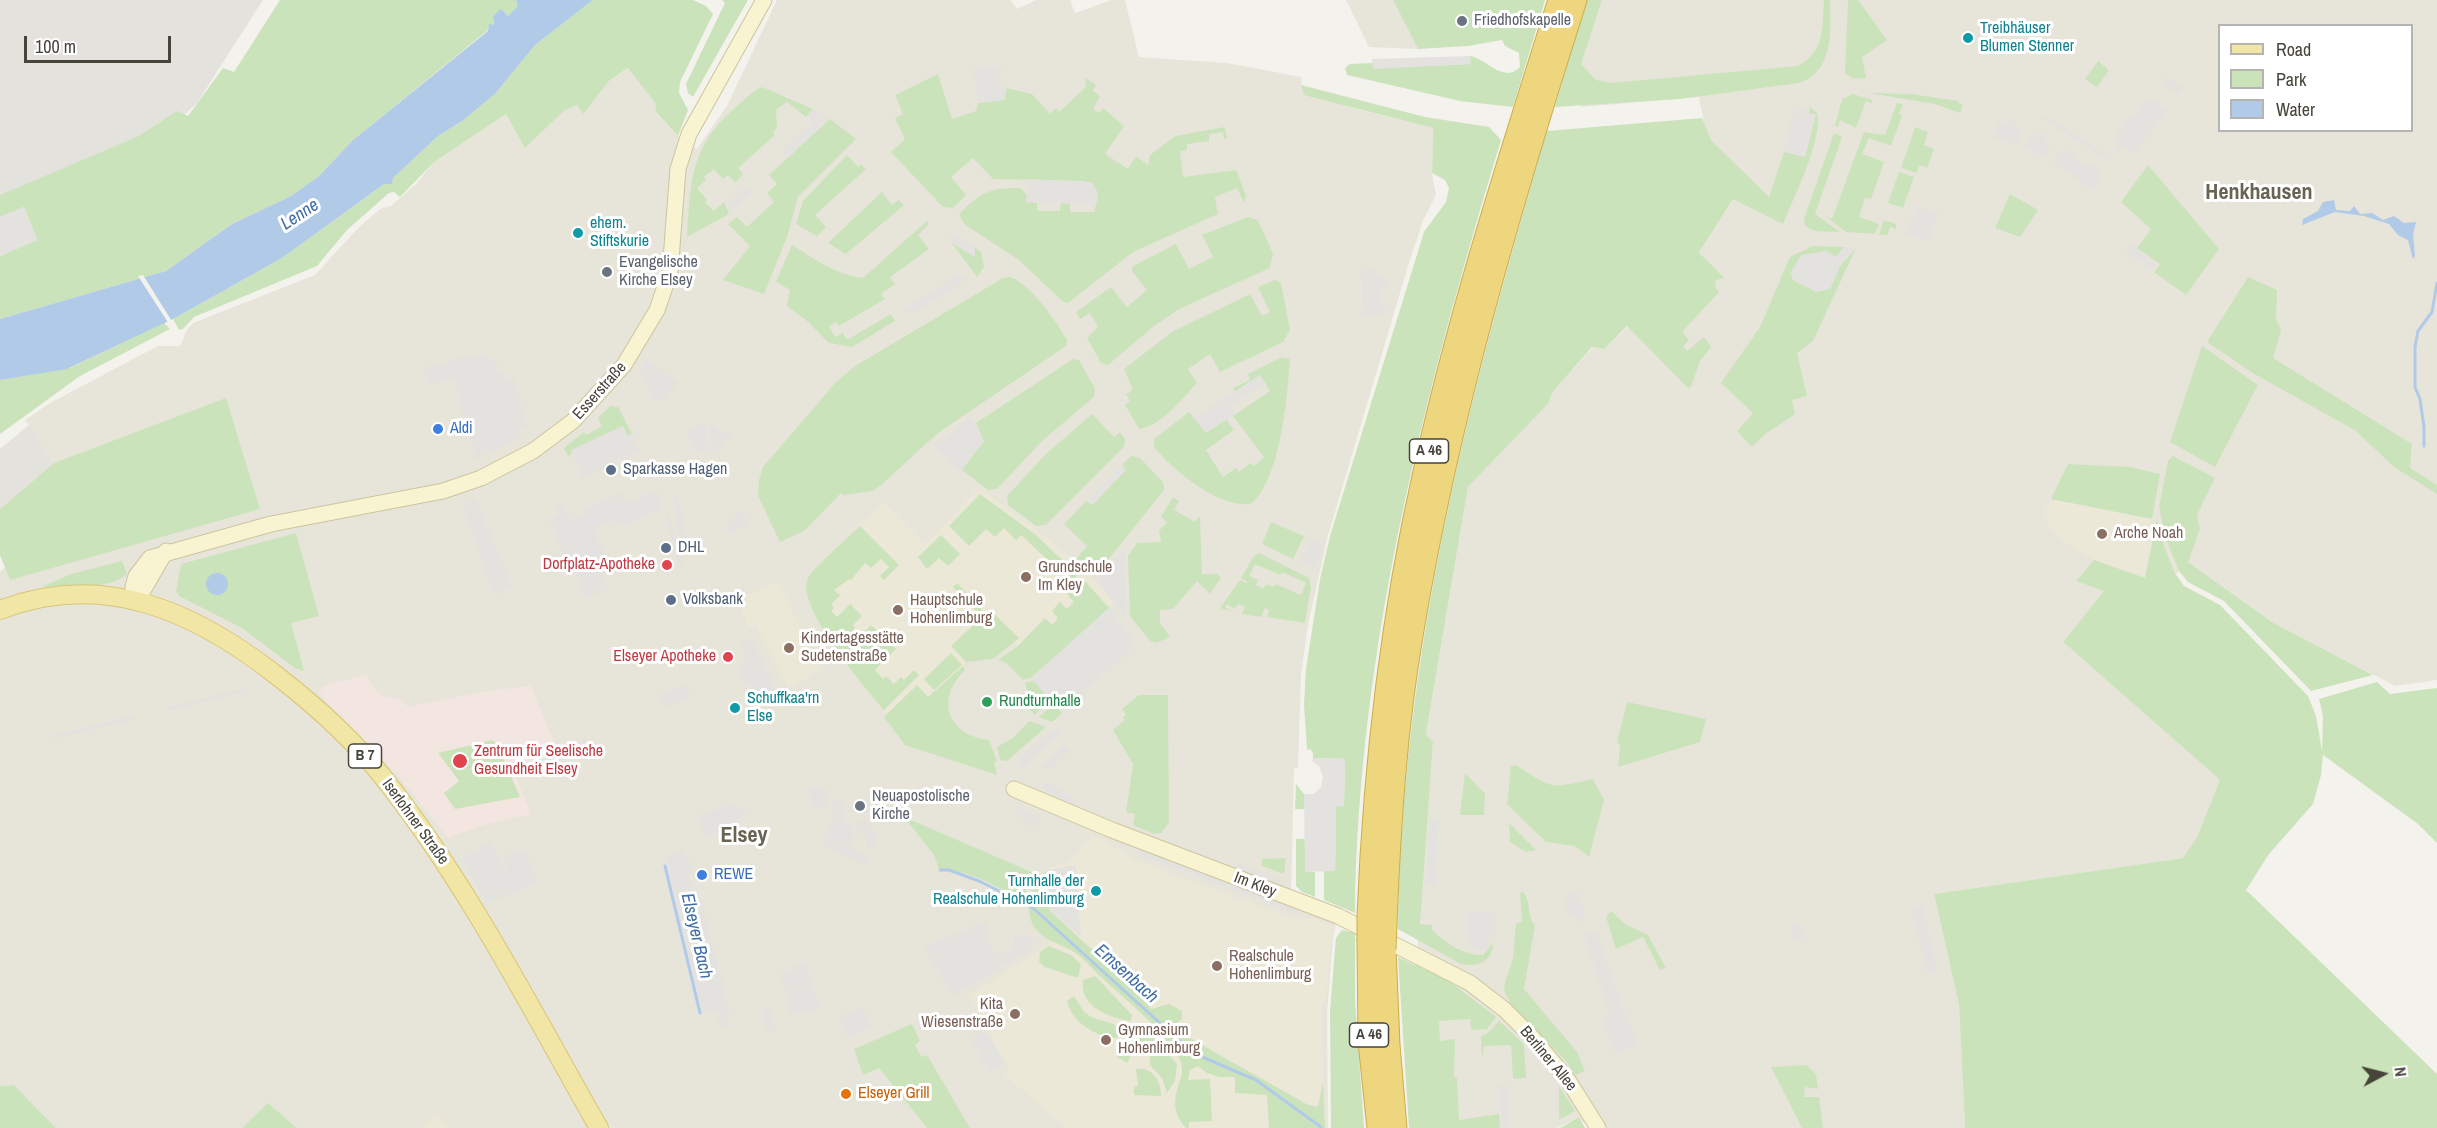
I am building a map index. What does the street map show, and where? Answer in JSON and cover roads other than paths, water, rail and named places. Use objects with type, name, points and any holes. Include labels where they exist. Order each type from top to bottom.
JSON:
[{"type":"highway","name":"A 46","points":[[1378,1128],[1369,1042],[1377,945],[1372,811],[1392,654],[1424,472],[1466,307],[1559,0]]},
{"type":"highway","name":"A 46","points":[[1377,920],[1412,633],[1444,464],[1486,298],[1576,0]]},
{"type":"highway","name":"A 46","points":[[1377,945],[1396,1128]]},
{"type":"main road","name":"Esserstraße","points":[[142,579],[166,552],[266,525],[442,491],[481,478],[533,451],[573,421],[624,365],[657,310],[670,272],[678,169],[689,134],[764,0]]},
{"type":"main road","points":[[106,595],[142,579]]},
{"type":"main road","points":[[134,601],[142,579]]},
{"type":"main road","points":[[142,579],[170,610]]},
{"type":"main road","name":"Iserlohner Straße","points":[[0,610],[49,596],[72,594],[106,595],[170,610],[223,636],[319,710],[375,767],[450,871],[599,1128]]},
{"type":"main road","name":"Im Kley","points":[[1014,789],[1112,830],[1338,916],[1470,983],[1489,996]]},
{"type":"main road","name":"Berliner Allee","points":[[1489,996],[1532,1037],[1568,1080],[1598,1128]]},
{"type":"water","name":"Lenne","points":[[516,0],[593,0],[535,45],[495,94],[462,121],[438,136],[393,178],[392,184],[384,184],[282,258],[173,319],[67,369],[0,380],[0,319],[166,271],[232,224],[291,196],[319,176],[353,140],[488,31],[489,24],[494,25],[493,16],[501,9],[508,16],[518,6]]},
{"type":"water","points":[[2334,200],[2336,210],[2350,211],[2354,206],[2360,214],[2372,213],[2383,220],[2394,216],[2404,223],[2416,222],[2413,234],[2415,256],[2413,259],[2408,240],[2398,235],[2389,224],[2364,216],[2335,212],[2302,225],[2303,219],[2318,211],[2323,202]]},
{"type":"water","points":[[217,573],[225,576],[228,584],[225,592],[217,595],[209,592],[206,584],[209,576]]},
{"type":"waterway","points":[[2424,446],[2420,399],[2415,387],[2415,347],[2418,331],[2432,312],[2437,283]]},
{"type":"waterway","name":"Elseyer Bach","points":[[665,866],[700,1013]]},
{"type":"waterway","name":"Emsenbach","points":[[940,870],[949,870],[979,881],[1033,908],[1193,1053],[1256,1080],[1321,1127]]},
{"type":"place","name":"Friedhofskapelle","points":[[1462,21]]},
{"type":"place","name":"Treibhäuser Blumen Stenner","points":[[1968,38]]},
{"type":"place","name":"ehem. Stiftskurie","points":[[578,233]]},
{"type":"place","name":"Evangelische Kirche Elsey","points":[[607,272]]},
{"type":"place","name":"Aldi","points":[[438,429]]},
{"type":"place","name":"Sparkasse Hagen","points":[[611,470]]},
{"type":"place","name":"Arche Noah","points":[[2102,534]]},
{"type":"place","name":"DHL","points":[[666,548]]},
{"type":"place","name":"Dorfplatz-Apotheke","points":[[667,565]]},
{"type":"place","name":"Grundschule Im Kley","points":[[1026,577]]},
{"type":"place","name":"Volksbank","points":[[671,600]]},
{"type":"place","name":"Hauptschule Hohenlimburg","points":[[898,610]]},
{"type":"place","name":"Kindertagesstätte Sudetenstraße","points":[[789,648]]},
{"type":"place","name":"Elseyer Apotheke","points":[[728,657]]},
{"type":"place","name":"Rundturnhalle","points":[[987,702]]},
{"type":"place","name":"Schuffkaa'rn Else","points":[[735,708]]},
{"type":"place","name":"Zentrum für Seelische Gesundheit Elsey","points":[[460,761]]},
{"type":"place","name":"Neuapostolische Kirche","points":[[860,806]]},
{"type":"place","name":"REWE","points":[[702,875]]},
{"type":"place","name":"Turnhalle der Realschule Hohenlimburg","points":[[1096,891]]},
{"type":"place","name":"Realschule Hohenlimburg","points":[[1217,966]]},
{"type":"place","name":"Kita Wiesenstraße","points":[[1015,1014]]},
{"type":"place","name":"Gymnasium Hohenlimburg","points":[[1106,1040]]},
{"type":"place","name":"Elseyer Grill","points":[[846,1094]]},
{"type":"district","name":"Henkhausen","points":[[2259,193]]},
{"type":"district","name":"Elsey","points":[[744,836]]}]
